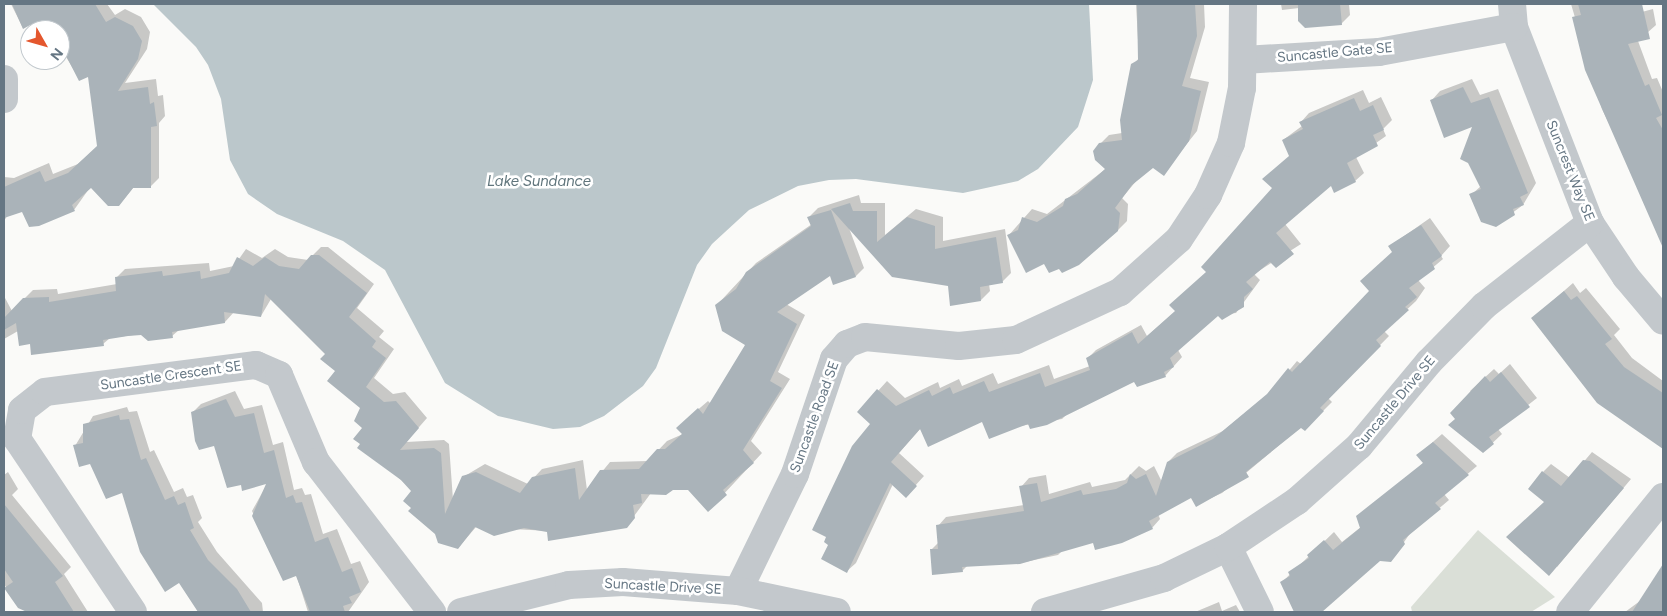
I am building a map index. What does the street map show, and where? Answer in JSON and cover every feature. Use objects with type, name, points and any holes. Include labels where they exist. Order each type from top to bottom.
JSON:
[{"type":"street","name":"Suncastle Road SE","points":[[738,590],[795,474],[840,351],[865,337],[959,346],[1016,340],[1120,292],[1179,239],[1208,195],[1233,134],[1244,60],[1243,4]]},
{"type":"street","name":"Suncastle Gate SE","points":[[1244,60],[1379,52],[1513,15]]},
{"type":"street","name":"Suncrest Way SE","points":[[1513,15],[1590,223],[1626,277],[1663,320]]},
{"type":"street","points":[[4,79],[4,99]]},
{"type":"street","name":"Suncastle Drive SE","points":[[1046,612],[1130,591],[1228,547],[1330,475],[1484,306],[1590,223]]},
{"type":"street","name":"Suncastle Crescent SE","points":[[133,612],[18,439],[22,410],[44,392],[256,365],[279,375],[316,462],[432,612]]},
{"type":"street","points":[[1570,612],[1663,497]]},
{"type":"street","points":[[1228,547],[1260,612]]},
{"type":"street","name":"Suncastle Drive SE","points":[[461,612],[569,584],[623,582],[738,590],[837,612]]},
{"type":"shaded area","points":[[1478,530],[1555,597],[1531,612],[1412,612],[1411,607]]},
{"type":"water","name":"Lake Sundance","points":[[153,4],[1089,4],[1093,80],[1078,127],[1038,169],[1018,181],[963,193],[856,179],[829,180],[798,186],[749,210],[712,244],[697,265],[656,368],[643,386],[604,416],[580,427],[553,429],[498,416],[445,383],[385,270],[343,241],[277,214],[248,194],[230,160],[221,99],[208,65],[196,47]]},
{"type":"building","points":[[12,4],[95,4],[106,22],[115,17],[133,26],[142,41],[138,59],[118,91],[148,87],[150,104],[154,102],[157,126],[151,127],[151,188],[133,188],[119,206],[108,206],[91,188],[72,205],[75,211],[39,226],[29,227],[22,212],[4,218],[4,187],[40,171],[45,182],[68,173],[97,146],[88,77],[79,81],[70,63],[70,20],[20,20],[20,22]]},
{"type":"building","points":[[1137,4],[1195,4],[1197,36],[1182,86],[1201,91],[1189,141],[1164,176],[1153,168],[1132,185],[1115,208],[1120,213],[1118,231],[1079,265],[1062,273],[1059,269],[1049,273],[1044,264],[1026,273],[1007,235],[1018,230],[1022,217],[1037,222],[1063,206],[1065,199],[1077,194],[1105,169],[1095,160],[1093,151],[1099,143],[1122,140],[1120,120],[1131,64],[1138,60]]},
{"type":"building","points":[[1298,4],[1340,4],[1342,25],[1305,28],[1298,21]]},
{"type":"building","points":[[1578,4],[1642,4],[1650,39],[1628,44],[1645,86],[1649,84],[1662,115],[1656,118],[1663,130],[1663,248],[1585,70],[1572,17],[1581,15]]},
{"type":"building","points":[[1463,87],[1471,103],[1489,97],[1528,193],[1520,197],[1524,205],[1513,209],[1515,215],[1496,227],[1481,222],[1469,194],[1481,189],[1468,163],[1460,159],[1472,127],[1444,138],[1430,100]]},
{"type":"building","points":[[1354,98],[1360,111],[1373,105],[1384,130],[1373,135],[1378,146],[1347,163],[1356,182],[1334,193],[1331,186],[1276,233],[1294,254],[1276,268],[1270,262],[1246,282],[1253,289],[1244,297],[1244,307],[1222,320],[1218,316],[1170,358],[1174,367],[1164,372],[1166,377],[1137,387],[1134,382],[1047,425],[1030,429],[1028,424],[989,439],[982,422],[928,447],[920,429],[891,462],[917,486],[906,498],[890,483],[847,573],[821,559],[828,545],[824,542],[826,537],[812,530],[852,446],[870,424],[857,412],[877,389],[896,406],[929,390],[932,396],[950,387],[953,394],[984,381],[989,392],[1040,373],[1045,387],[1090,370],[1086,358],[1132,332],[1138,344],[1175,311],[1169,305],[1206,272],[1201,267],[1272,188],[1262,179],[1289,156],[1282,140],[1303,129],[1299,122]]},
{"type":"building","points":[[850,203],[853,211],[877,211],[877,242],[907,217],[935,226],[935,249],[996,237],[1003,283],[980,287],[981,301],[950,306],[948,286],[892,277],[831,209]]},
{"type":"building","points":[[831,210],[856,277],[833,285],[830,276],[777,312],[797,324],[770,381],[782,388],[743,450],[754,463],[723,490],[727,495],[708,512],[688,490],[673,490],[666,495],[641,494],[642,503],[633,505],[635,518],[627,528],[548,541],[547,532],[524,528],[494,536],[475,527],[458,549],[438,543],[435,534],[408,511],[411,508],[403,501],[411,491],[401,480],[357,448],[360,444],[353,439],[362,428],[354,421],[360,408],[327,381],[335,371],[320,359],[325,354],[265,294],[261,317],[224,312],[225,323],[172,332],[173,338],[148,341],[141,335],[128,336],[103,340],[104,346],[31,355],[30,344],[19,346],[16,323],[4,330],[4,318],[23,298],[49,297],[49,302],[116,291],[115,277],[162,271],[163,276],[200,271],[201,279],[229,273],[237,257],[253,266],[265,257],[279,266],[299,269],[311,255],[319,255],[367,293],[349,317],[376,341],[372,347],[386,358],[366,387],[384,402],[396,401],[419,428],[400,450],[434,448],[441,453],[445,514],[462,476],[476,472],[520,493],[532,477],[575,468],[579,500],[600,470],[639,469],[657,449],[665,449],[682,434],[676,428],[698,408],[703,414],[745,345],[722,331],[715,305],[736,289],[746,272],[811,226],[807,217]]},
{"type":"building","points":[[1421,225],[1442,256],[1432,263],[1435,269],[1409,288],[1417,297],[1405,307],[1409,310],[1376,340],[1381,346],[1320,408],[1324,411],[1305,431],[1301,428],[1246,472],[1249,477],[1196,507],[1191,498],[1149,521],[1153,529],[1122,543],[1095,550],[1093,543],[1020,564],[962,567],[963,572],[932,575],[930,549],[938,549],[936,525],[1024,511],[1019,486],[1037,483],[1041,502],[1081,490],[1083,495],[1116,489],[1127,483],[1130,474],[1136,479],[1146,474],[1156,496],[1167,462],[1213,439],[1267,394],[1288,368],[1292,372],[1369,291],[1360,281],[1392,252],[1388,246]]},
{"type":"building","points":[[1564,291],[1571,300],[1577,296],[1612,339],[1605,344],[1624,367],[1663,393],[1663,449],[1597,403],[1531,318]]},
{"type":"building","points":[[1501,372],[1530,407],[1489,437],[1494,444],[1483,453],[1448,425],[1455,419],[1450,413],[1485,376],[1490,382]]},
{"type":"building","points":[[226,399],[235,417],[254,413],[264,453],[274,450],[286,498],[293,495],[296,503],[302,502],[315,542],[328,537],[342,572],[352,568],[361,592],[349,597],[352,603],[343,606],[345,612],[310,612],[296,576],[283,581],[252,516],[266,484],[242,491],[241,485],[227,488],[214,446],[199,450],[195,441],[191,412]]},
{"type":"building","points":[[119,415],[120,420],[129,419],[141,460],[146,458],[165,500],[174,496],[178,505],[185,502],[194,528],[190,530],[208,560],[237,589],[251,612],[198,612],[179,583],[165,592],[140,552],[122,493],[106,499],[90,464],[79,467],[73,445],[83,443],[83,424]]},
{"type":"building","points":[[1433,442],[1469,475],[1435,503],[1441,509],[1403,540],[1405,544],[1391,562],[1380,561],[1322,612],[1294,612],[1280,582],[1290,576],[1288,572],[1309,558],[1307,555],[1324,540],[1333,550],[1360,528],[1356,516],[1423,463],[1416,455]]},
{"type":"building","points":[[1583,460],[1590,461],[1624,488],[1549,576],[1506,537],[1544,502],[1528,489],[1542,471],[1561,486]]},
{"type":"building","points":[[4,504],[63,576],[55,582],[74,612],[27,612],[18,608],[4,588],[13,582],[4,569]]},
{"type":"building","points":[[1663,564],[1663,612],[1632,612]]}]
